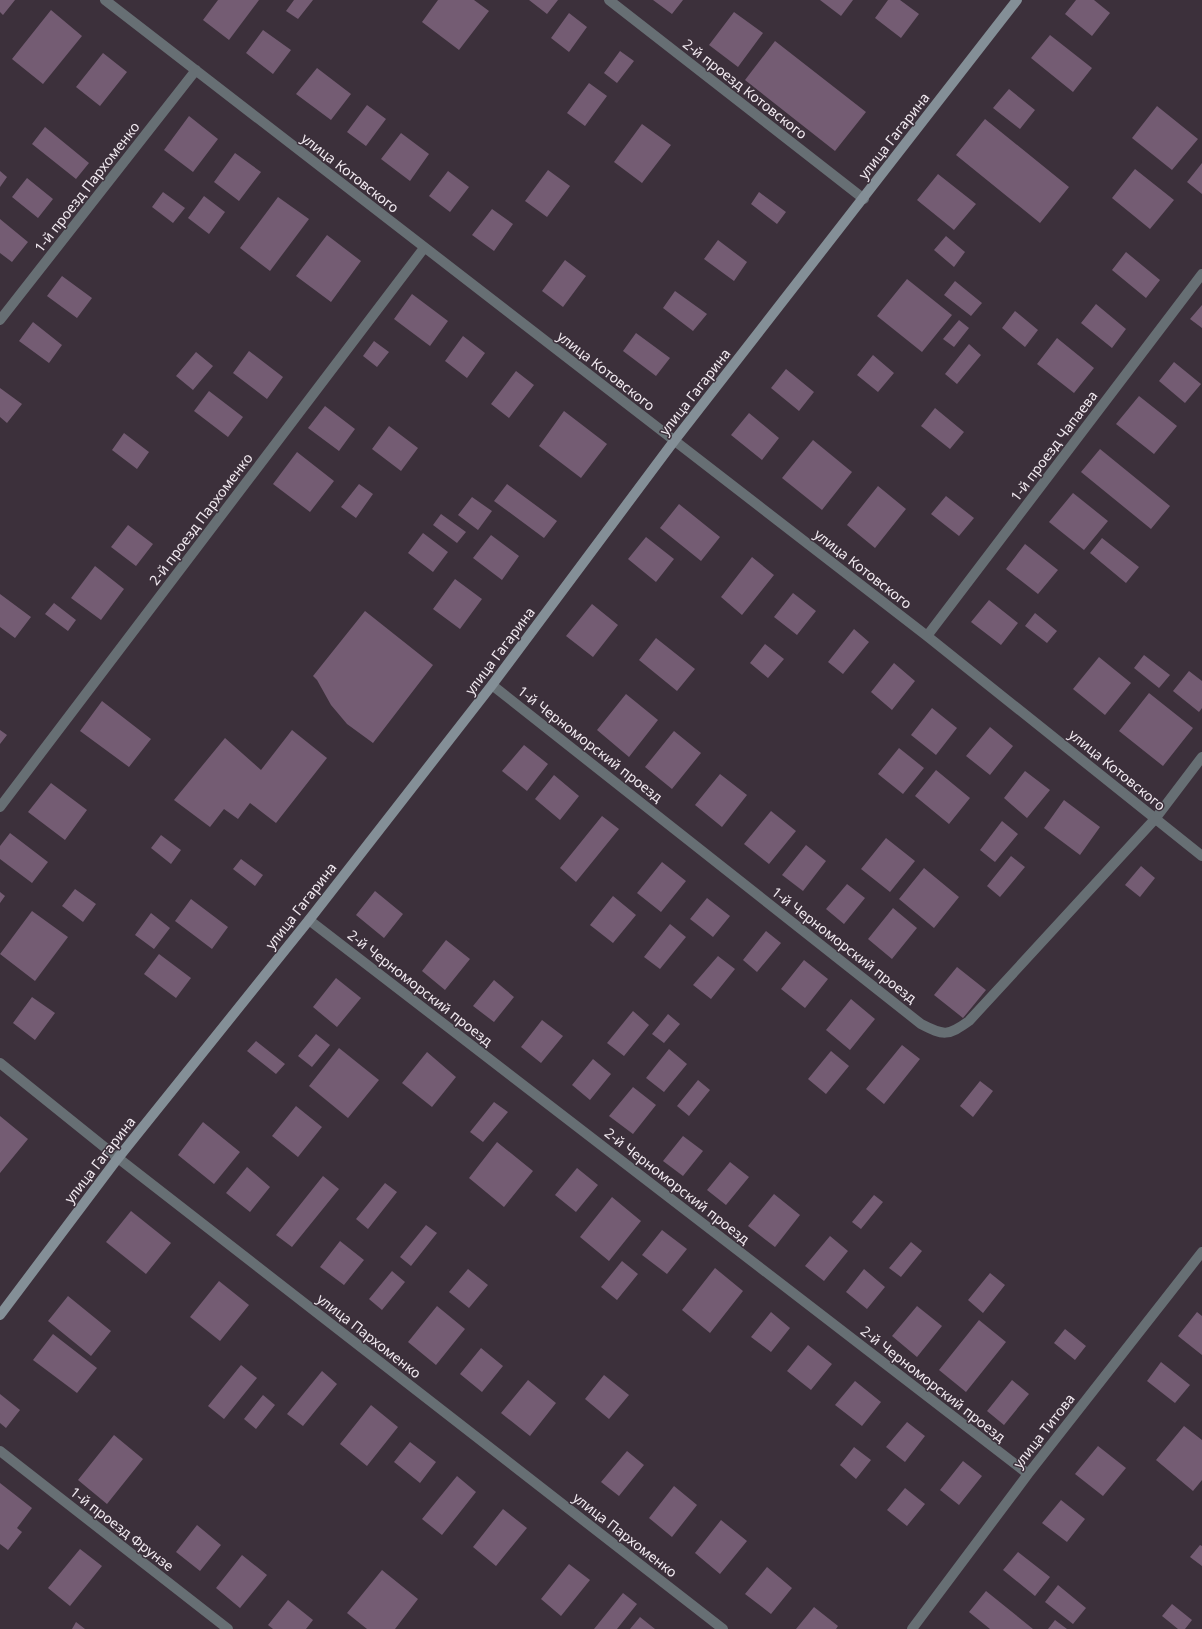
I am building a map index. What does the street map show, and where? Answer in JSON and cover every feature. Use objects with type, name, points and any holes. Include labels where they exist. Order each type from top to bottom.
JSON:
[{"type":"street","name":"улица Котовского","points":[[105,0],[927,636],[1202,856]]},
{"type":"street","name":"2-й проезд Котовского","points":[[609,0],[864,199]]},
{"type":"street","name":"улица Гагарина","points":[[0,1314],[118,1158],[309,920],[492,685],[674,441],[864,199],[1017,0]]},
{"type":"street","name":"1-й проезд Пархоменко","points":[[0,320],[196,70]]},
{"type":"street","name":"2-й проезд Пархоменко","points":[[0,807],[424,248]]},
{"type":"street","name":"1-й проезд Чапаева","points":[[927,636],[1202,274]]},
{"type":"street","name":"1-й Черноморский проезд","points":[[492,685],[921,1024],[938,1032],[954,1032],[969,1021],[1155,819],[1202,757]]},
{"type":"street","name":"2-й Черноморский проезд","points":[[309,920],[1028,1474]]},
{"type":"street","name":"улица Пархоменко","points":[[0,1063],[118,1158],[723,1629]]},
{"type":"street","name":"улица Титова","points":[[912,1629],[1028,1474],[1202,1252]]},
{"type":"street","name":"1-й проезд Фрунзе","points":[[0,1451],[228,1629]]},
{"type":"building","points":[[0,0],[15,0],[3,15],[0,12]]},
{"type":"building","points":[[218,0],[259,0],[229,40],[203,20]]},
{"type":"building","points":[[294,0],[313,0],[298,19],[286,11]]},
{"type":"building","points":[[438,0],[474,0],[489,11],[459,50],[422,22]]},
{"type":"building","points":[[529,0],[558,0],[547,14]]},
{"type":"building","points":[[653,0],[683,0],[672,14]]},
{"type":"building","points":[[820,0],[853,0],[841,16]]},
{"type":"building","points":[[888,0],[900,0],[919,14],[901,38],[875,18]]},
{"type":"building","points":[[1076,0],[1094,0],[1110,13],[1092,36],[1065,14]]},
{"type":"building","points":[[51,10],[82,36],[43,84],[12,59]]},
{"type":"building","points":[[734,12],[763,33],[738,67],[709,45]]},
{"type":"building","points":[[569,13],[587,27],[569,52],[551,38]]},
{"type":"building","points":[[263,30],[291,50],[273,74],[246,53]]},
{"type":"building","points":[[1050,35],[1092,68],[1073,92],[1031,58]]},
{"type":"building","points":[[775,41],[866,112],[835,151],[745,80]]},
{"type":"building","points":[[620,51],[634,61],[617,83],[604,73]]},
{"type":"building","points":[[103,53],[127,72],[100,106],[76,87]]},
{"type":"building","points":[[317,68],[351,94],[331,120],[296,94]]},
{"type":"building","points":[[589,83],[607,96],[585,126],[567,113]]},
{"type":"building","points":[[1009,89],[1035,110],[1020,129],[993,108]]},
{"type":"building","points":[[367,105],[386,119],[366,146],[347,132]]},
{"type":"building","points":[[1157,106],[1198,139],[1172,170],[1132,138]]},
{"type":"building","points":[[189,116],[218,139],[193,172],[164,150]]},
{"type":"building","points":[[985,119],[1069,187],[1040,223],[956,155]]},
{"type":"building","points":[[642,124],[671,145],[642,183],[614,162]]},
{"type":"building","points":[[45,127],[89,163],[76,179],[32,144]]},
{"type":"building","points":[[401,133],[429,154],[410,181],[381,159]]},
{"type":"building","points":[[235,153],[261,172],[239,201],[214,182]]},
{"type":"building","points":[[1202,163],[1202,194],[1187,182]]},
{"type":"building","points":[[1135,169],[1174,200],[1150,229],[1112,198]]},
{"type":"building","points":[[548,170],[570,186],[547,217],[525,201]]},
{"type":"building","points":[[0,171],[7,177],[0,187]]},
{"type":"building","points":[[448,171],[469,187],[450,212],[429,196]]},
{"type":"building","points":[[938,174],[976,204],[954,230],[917,200]]},
{"type":"building","points":[[27,178],[53,199],[38,218],[12,197]]},
{"type":"building","points":[[163,192],[185,208],[173,223],[152,207]]},
{"type":"building","points":[[759,192],[786,212],[777,224],[751,204]]},
{"type":"building","points":[[204,196],[225,212],[209,234],[188,218]]},
{"type":"building","points":[[278,197],[309,219],[270,271],[240,248]]},
{"type":"building","points":[[492,209],[513,224],[494,251],[472,235]]},
{"type":"building","points":[[0,219],[28,242],[12,262],[0,253]]},
{"type":"building","points":[[327,235],[361,261],[331,302],[296,276]]},
{"type":"building","points":[[946,236],[965,252],[954,267],[934,250]]},
{"type":"building","points":[[718,240],[747,262],[734,281],[704,259]]},
{"type":"building","points":[[1126,252],[1160,280],[1146,298],[1112,270]]},
{"type":"building","points":[[565,260],[586,276],[563,307],[542,291]]},
{"type":"building","points":[[62,276],[92,298],[77,318],[47,296]]},
{"type":"building","points":[[907,279],[952,315],[922,352],[877,316]]},
{"type":"building","points":[[955,281],[982,303],[971,316],[944,295]]},
{"type":"building","points":[[675,291],[707,314],[693,331],[663,308]]},
{"type":"building","points":[[412,294],[448,321],[430,346],[394,319]]},
{"type":"building","points":[[1096,304],[1126,329],[1112,348],[1081,323]]},
{"type":"building","points":[[1202,305],[1202,328],[1190,319]]},
{"type":"building","points":[[1015,311],[1038,330],[1025,347],[1002,328]]},
{"type":"building","points":[[959,320],[969,328],[954,347],[943,339]]},
{"type":"building","points":[[33,322],[62,345],[49,363],[19,341]]},
{"type":"building","points":[[636,333],[670,358],[656,376],[623,351]]},
{"type":"building","points":[[463,336],[485,353],[467,378],[445,361]]},
{"type":"building","points":[[1057,338],[1094,368],[1074,393],[1037,364]]},
{"type":"building","points":[[374,341],[389,352],[377,367],[363,356]]},
{"type":"building","points":[[969,344],[981,355],[957,384],[945,374]]},
{"type":"building","points":[[249,351],[283,377],[267,399],[233,373]]},
{"type":"building","points":[[196,352],[213,366],[193,390],[176,376]]},
{"type":"building","points":[[873,355],[894,373],[878,392],[857,375]]},
{"type":"building","points":[[1174,362],[1201,384],[1185,403],[1159,381]]},
{"type":"building","points":[[786,369],[814,392],[799,411],[771,388]]},
{"type":"building","points":[[516,371],[534,385],[509,418],[491,404]]},
{"type":"building","points":[[0,388],[22,404],[7,423],[0,417]]},
{"type":"building","points":[[209,391],[243,417],[228,437],[194,411]]},
{"type":"building","points":[[1139,396],[1177,426],[1154,454],[1116,424]]},
{"type":"building","points":[[325,406],[355,429],[339,451],[308,428]]},
{"type":"building","points":[[935,408],[964,432],[950,449],[921,426]]},
{"type":"building","points":[[564,411],[607,444],[581,478],[539,446]]},
{"type":"building","points":[[749,413],[779,438],[762,460],[731,435]]},
{"type":"building","points":[[389,426],[418,448],[401,471],[372,449]]},
{"type":"building","points":[[124,433],[149,452],[137,469],[112,450]]},
{"type":"building","points":[[813,440],[852,472],[822,510],[782,478]]},
{"type":"building","points":[[1100,449],[1170,506],[1151,529],[1081,472]]},
{"type":"building","points":[[297,452],[334,481],[310,512],[273,484]]},
{"type":"building","points":[[359,484],[373,494],[356,518],[341,507]]},
{"type":"building","points":[[507,484],[557,521],[544,538],[494,501]]},
{"type":"building","points":[[878,486],[906,509],[875,548],[847,525]]},
{"type":"building","points":[[1073,493],[1108,521],[1084,550],[1049,522]]},
{"type":"building","points":[[946,496],[974,518],[959,536],[931,514]]},
{"type":"building","points":[[472,497],[492,511],[478,530],[458,515]]},
{"type":"building","points":[[679,504],[720,537],[701,561],[660,528]]},
{"type":"building","points":[[441,514],[466,532],[457,543],[433,525]]},
{"type":"building","points":[[128,525],[153,544],[136,566],[111,547]]},
{"type":"building","points":[[423,533],[448,552],[433,572],[408,553]]},
{"type":"building","points":[[491,535],[519,556],[502,580],[473,558]]},
{"type":"building","points":[[646,537],[674,559],[656,582],[628,559]]},
{"type":"building","points":[[1102,538],[1139,567],[1126,583],[1090,553]]},
{"type":"building","points":[[1025,544],[1058,570],[1038,594],[1006,569]]},
{"type":"building","points":[[752,557],[774,575],[742,615],[721,597]]},
{"type":"building","points":[[95,566],[124,589],[101,620],[71,598]]},
{"type":"building","points":[[455,579],[482,599],[460,629],[433,609]]},
{"type":"building","points":[[793,593],[816,611],[797,635],[774,617]]},
{"type":"building","points":[[0,594],[31,617],[15,638],[0,627]]},
{"type":"building","points":[[989,600],[1018,623],[1001,645],[971,622]]},
{"type":"building","points":[[54,603],[76,620],[68,631],[45,614]]},
{"type":"building","points":[[592,604],[618,625],[593,657],[566,636]]},
{"type":"building","points":[[365,611],[433,665],[373,743],[347,724],[331,705],[317,680],[313,676]]},
{"type":"building","points":[[1035,613],[1057,631],[1047,643],[1025,626]]},
{"type":"building","points":[[854,629],[869,642],[843,674],[828,662]]},
{"type":"building","points":[[656,638],[695,669],[677,691],[639,660]]},
{"type":"building","points":[[765,644],[784,659],[768,678],[750,663]]},
{"type":"building","points":[[1144,655],[1170,675],[1159,688],[1134,668]]},
{"type":"building","points":[[1099,657],[1131,683],[1105,715],[1073,689]]},
{"type":"building","points":[[894,663],[915,681],[892,710],[871,692]]},
{"type":"building","points":[[1189,671],[1202,681],[1202,708],[1199,712],[1173,691]]},
{"type":"building","points":[[1149,693],[1193,728],[1163,766],[1119,731]]},
{"type":"building","points":[[626,694],[658,720],[629,757],[597,730]]},
{"type":"building","points":[[102,701],[151,739],[129,767],[80,731]]},
{"type":"building","points":[[932,708],[957,728],[936,755],[911,735]]},
{"type":"building","points":[[990,727],[1013,746],[990,775],[966,756]]},
{"type":"building","points":[[0,730],[7,735],[0,744]]},
{"type":"building","points":[[292,730],[327,758],[276,823],[250,803],[238,819],[224,809],[210,827],[174,800],[225,738],[261,770]]},
{"type":"building","points":[[674,731],[701,753],[672,789],[645,767]]},
{"type":"building","points":[[524,745],[548,764],[527,791],[502,771]]},
{"type":"building","points":[[899,748],[924,768],[903,794],[878,774]]},
{"type":"building","points":[[936,770],[970,798],[949,824],[915,796]]},
{"type":"building","points":[[1025,771],[1050,790],[1027,818],[1004,798]]},
{"type":"building","points":[[720,774],[747,795],[722,827],[695,805]]},
{"type":"building","points":[[554,775],[579,796],[560,820],[535,799]]},
{"type":"building","points":[[51,783],[87,810],[65,840],[28,812]]},
{"type":"building","points":[[1064,800],[1100,827],[1080,855],[1044,828]]},
{"type":"building","points":[[771,811],[796,831],[769,864],[744,844]]},
{"type":"building","points":[[602,816],[619,829],[576,882],[560,868]]},
{"type":"building","points":[[1002,821],[1018,834],[995,862],[980,850]]},
{"type":"building","points":[[10,833],[48,862],[32,883],[0,859],[0,846]]},
{"type":"building","points":[[161,835],[181,850],[171,864],[151,848]]},
{"type":"building","points":[[886,838],[915,861],[890,892],[861,869]]},
{"type":"building","points":[[806,845],[826,861],[803,891],[782,875]]},
{"type":"building","points":[[1011,856],[1025,867],[1000,897],[987,886]]},
{"type":"building","points":[[241,859],[263,875],[255,886],[233,869]]},
{"type":"building","points":[[662,862],[686,881],[661,912],[637,893]]},
{"type":"building","points":[[1141,866],[1155,878],[1140,897],[1125,885]]},
{"type":"building","points":[[924,868],[959,897],[934,928],[899,899]]},
{"type":"building","points":[[847,884],[865,898],[844,924],[826,909]]},
{"type":"building","points":[[75,889],[96,904],[83,922],[62,906]]},
{"type":"building","points":[[375,891],[403,914],[384,938],[356,915]]},
{"type":"building","points":[[0,892],[5,896],[0,903]]},
{"type":"building","points":[[613,896],[636,915],[613,943],[590,925]]},
{"type":"building","points":[[707,898],[730,916],[713,937],[690,919]]},
{"type":"building","points":[[191,899],[228,927],[212,949],[175,921]]},
{"type":"building","points":[[893,908],[917,928],[892,959],[868,939]]},
{"type":"building","points":[[32,911],[68,937],[35,981],[0,954]]},
{"type":"building","points":[[151,913],[170,928],[154,949],[135,935]]},
{"type":"building","points":[[670,924],[686,937],[660,969],[644,957]]},
{"type":"building","points":[[766,931],[781,943],[757,972],[743,960]]},
{"type":"building","points":[[446,940],[470,959],[445,990],[422,971]]},
{"type":"building","points":[[159,954],[191,978],[176,998],[144,974]]},
{"type":"building","points":[[718,956],[735,969],[711,999],[693,985]]},
{"type":"building","points":[[804,960],[828,979],[805,1008],[781,989]]},
{"type":"building","points":[[957,967],[986,990],[963,1018],[934,995]]},
{"type":"building","points":[[336,978],[361,998],[337,1027],[313,1007]]},
{"type":"building","points":[[494,980],[514,997],[494,1022],[473,1006]]},
{"type":"building","points":[[32,997],[55,1013],[35,1040],[13,1023]]},
{"type":"building","points":[[851,999],[875,1019],[850,1050],[826,1030]]},
{"type":"building","points":[[633,1011],[649,1025],[624,1056],[607,1043]]},
{"type":"building","points":[[668,1014],[680,1024],[664,1043],[652,1034]]},
{"type":"building","points":[[542,1020],[563,1036],[541,1063],[521,1047]]},
{"type":"building","points":[[316,1034],[330,1045],[312,1067],[298,1056]]},
{"type":"building","points":[[256,1041],[285,1064],[276,1074],[247,1051]]},
{"type":"building","points":[[902,1045],[920,1059],[884,1104],[866,1089]]},
{"type":"building","points":[[339,1048],[379,1080],[348,1118],[309,1086]]},
{"type":"building","points":[[669,1049],[687,1064],[664,1092],[646,1078]]},
{"type":"building","points":[[831,1051],[849,1066],[826,1094],[808,1079]]},
{"type":"building","points":[[427,1052],[456,1077],[432,1107],[402,1083]]},
{"type":"building","points":[[593,1059],[611,1074],[590,1100],[572,1085]]},
{"type":"building","points":[[698,1080],[710,1090],[689,1116],[677,1106]]},
{"type":"building","points":[[980,1081],[993,1091],[973,1117],[960,1106]]},
{"type":"building","points":[[633,1087],[656,1105],[633,1134],[609,1116]]},
{"type":"building","points":[[494,1102],[508,1112],[483,1142],[470,1132]]},
{"type":"building","points":[[296,1106],[322,1127],[298,1157],[272,1136]]},
{"type":"building","points":[[0,1116],[28,1139],[0,1173]]},
{"type":"building","points":[[203,1122],[240,1152],[214,1184],[178,1155]]},
{"type":"building","points":[[683,1136],[703,1151],[683,1176],[663,1161]]},
{"type":"building","points":[[497,1142],[533,1171],[504,1207],[469,1178]]},
{"type":"building","points":[[730,1162],[749,1177],[726,1205],[707,1190]]},
{"type":"building","points":[[247,1167],[270,1187],[250,1212],[226,1193]]},
{"type":"building","points":[[577,1168],[598,1185],[576,1212],[555,1195]]},
{"type":"building","points":[[323,1176],[339,1189],[292,1247],[276,1235]]},
{"type":"building","points":[[385,1183],[397,1192],[368,1229],[356,1219]]},
{"type":"building","points":[[774,1194],[800,1215],[775,1247],[748,1226]]},
{"type":"building","points":[[874,1195],[883,1202],[861,1229],[852,1222]]},
{"type":"building","points":[[612,1197],[641,1221],[609,1261],[580,1237]]},
{"type":"building","points":[[131,1211],[171,1243],[146,1274],[106,1242]]},
{"type":"building","points":[[426,1225],[437,1233],[411,1266],[400,1257]]},
{"type":"building","points":[[662,1230],[687,1249],[667,1274],[642,1255]]},
{"type":"building","points":[[830,1236],[848,1251],[824,1281],[805,1266]]},
{"type":"building","points":[[340,1241],[364,1260],[344,1285],[320,1267]]},
{"type":"building","points":[[911,1242],[922,1251],[901,1277],[889,1268]]},
{"type":"building","points":[[622,1261],[638,1274],[617,1300],[601,1287]]},
{"type":"building","points":[[715,1268],[743,1291],[710,1333],[682,1310]]},
{"type":"building","points":[[468,1269],[488,1285],[469,1308],[449,1292]]},
{"type":"building","points":[[864,1269],[885,1287],[867,1309],[846,1292]]},
{"type":"building","points":[[392,1271],[405,1282],[382,1310],[369,1299]]},
{"type":"building","points":[[990,1273],[1005,1285],[983,1313],[968,1300]]},
{"type":"building","points":[[219,1281],[249,1305],[220,1341],[190,1317]]},
{"type":"building","points":[[68,1296],[111,1331],[91,1356],[48,1321]]},
{"type":"building","points":[[437,1306],[465,1329],[436,1365],[408,1342]]},
{"type":"building","points":[[917,1306],[942,1326],[917,1357],[892,1336]]},
{"type":"building","points":[[771,1312],[790,1328],[771,1352],[751,1337]]},
{"type":"building","points":[[1197,1312],[1202,1316],[1202,1355],[1178,1336]]},
{"type":"building","points":[[979,1320],[1006,1342],[966,1392],[939,1370]]},
{"type":"building","points":[[1065,1329],[1086,1346],[1075,1360],[1054,1343]]},
{"type":"building","points":[[53,1334],[97,1368],[77,1393],[33,1360]]},
{"type":"building","points":[[808,1345],[832,1364],[811,1390],[787,1371]]},
{"type":"building","points":[[481,1348],[503,1366],[482,1392],[460,1374]]},
{"type":"building","points":[[1161,1362],[1190,1385],[1175,1403],[1147,1381]]},
{"type":"building","points":[[241,1365],[257,1378],[224,1419],[208,1406]]},
{"type":"building","points":[[322,1371],[337,1384],[303,1426],[287,1414]]},
{"type":"building","points":[[604,1375],[629,1395],[609,1419],[585,1399]]},
{"type":"building","points":[[528,1380],[556,1403],[530,1436],[501,1413]]},
{"type":"building","points":[[1012,1380],[1029,1394],[1004,1425],[987,1411]]},
{"type":"building","points":[[855,1381],[881,1402],[862,1426],[835,1405]]},
{"type":"building","points":[[0,1394],[20,1410],[6,1428],[0,1423]]},
{"type":"building","points":[[263,1395],[275,1405],[256,1429],[244,1419]]},
{"type":"building","points":[[371,1405],[398,1427],[367,1466],[340,1444]]},
{"type":"building","points":[[907,1422],[925,1436],[905,1462],[886,1447]]},
{"type":"building","points":[[1184,1426],[1202,1440],[1202,1480],[1193,1491],[1156,1460]]},
{"type":"building","points":[[114,1435],[143,1459],[107,1504],[78,1480]]},
{"type":"building","points":[[410,1442],[436,1462],[420,1483],[394,1462]]},
{"type":"building","points":[[1098,1446],[1126,1468],[1103,1496],[1075,1474]]},
{"type":"building","points":[[854,1447],[871,1460],[856,1479],[840,1465]]},
{"type":"building","points":[[627,1451],[644,1465],[619,1496],[601,1482]]},
{"type":"building","points":[[963,1461],[982,1476],[959,1505],[940,1490]]},
{"type":"building","points":[[457,1476],[476,1492],[442,1535],[422,1519]]},
{"type":"building","points":[[0,1483],[32,1508],[17,1528],[22,1532],[8,1550],[0,1544]]},
{"type":"building","points":[[674,1486],[697,1505],[672,1537],[649,1518]]},
{"type":"building","points":[[905,1488],[925,1504],[907,1526],[887,1510]]},
{"type":"building","points":[[1061,1500],[1085,1519],[1067,1542],[1042,1523]]},
{"type":"building","points":[[503,1509],[527,1528],[496,1566],[473,1547]]},
{"type":"building","points":[[721,1520],[747,1541],[720,1574],[695,1553]]},
{"type":"building","points":[[197,1525],[221,1545],[200,1571],[176,1552]]},
{"type":"building","points":[[1200,1545],[1202,1546],[1202,1566],[1190,1557]]},
{"type":"building","points":[[80,1549],[102,1566],[70,1606],[48,1588]]},
{"type":"building","points":[[1018,1552],[1050,1577],[1035,1596],[1003,1570]]},
{"type":"building","points":[[242,1555],[267,1575],[240,1608],[216,1588]]},
{"type":"building","points":[[569,1564],[590,1580],[561,1616],[541,1599]]},
{"type":"building","points":[[767,1567],[792,1588],[771,1614],[745,1594]]},
{"type":"building","points":[[382,1570],[418,1599],[395,1629],[367,1629],[347,1613]]},
{"type":"building","points":[[1058,1585],[1086,1608],[1073,1624],[1045,1602]]},
{"type":"building","points":[[986,1591],[1033,1629],[990,1629],[969,1612]]},
{"type":"building","points":[[623,1593],[637,1604],[617,1629],[594,1629]]},
{"type":"building","points":[[288,1600],[313,1620],[306,1629],[273,1629],[268,1625]]},
{"type":"building","points":[[1172,1604],[1192,1620],[1185,1629],[1178,1629],[1162,1616]]},
{"type":"building","points":[[814,1607],[838,1626],[836,1629],[796,1629]]},
{"type":"building","points":[[640,1617],[655,1629],[630,1629]]},
{"type":"building","points":[[1055,1620],[1067,1629],[1048,1629]]},
{"type":"building","points":[[76,1622],[85,1629],[72,1629]]}]
